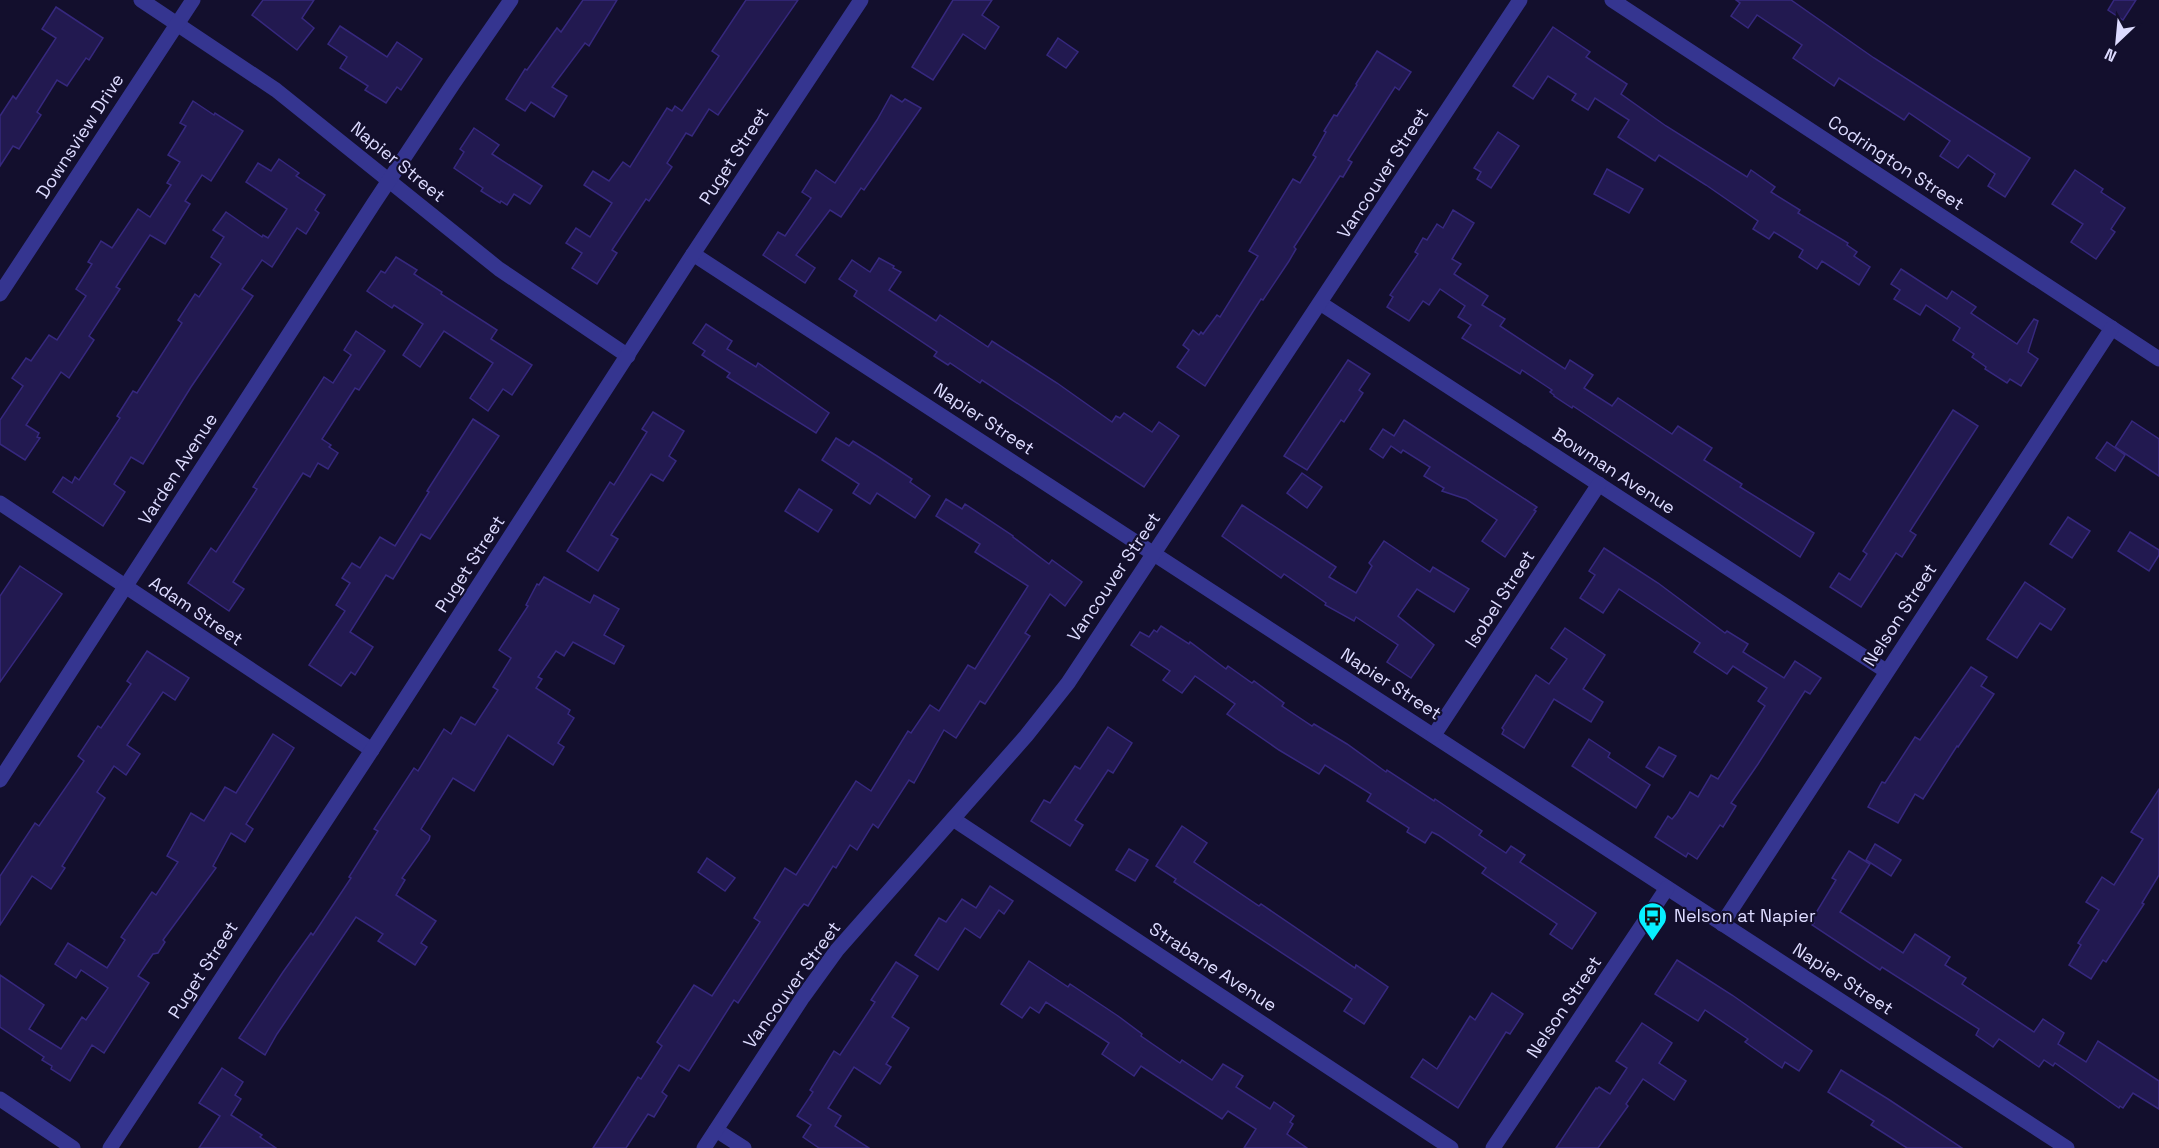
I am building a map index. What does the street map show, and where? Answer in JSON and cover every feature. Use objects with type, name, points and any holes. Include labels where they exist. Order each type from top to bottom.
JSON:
[{"type":"street","name":"Napier Street","points":[[141,0],[276,90],[499,269],[628,356]]},
{"type":"street","name":"Downsview Drive","points":[[0,294],[193,0]]},
{"type":"street","name":"Varden Avenue","points":[[0,780],[390,180],[511,0]]},
{"type":"street","name":"Puget Street","points":[[110,1148],[861,0]]},
{"type":"street","name":"Vancouver Street","points":[[704,1148],[803,997],[837,950],[1026,736],[1068,683],[1520,0]]},
{"type":"street","name":"Codrington Street","points":[[1612,0],[2159,359]]},
{"type":"street","name":"Napier Street","points":[[693,254],[2067,1148]]},
{"type":"street","name":"Bowman Avenue","points":[[1320,303],[1886,671]]},
{"type":"street","name":"Nelson Street","points":[[1722,924],[2112,328]]},
{"type":"street","name":"Isobel Street","points":[[1434,735],[1599,484]]},
{"type":"street","name":"Adam Street","points":[[0,503],[372,750]]},
{"type":"street","name":"Strabane Avenue","points":[[953,819],[1451,1148]]},
{"type":"street","name":"Nelson Street","points":[[1493,1148],[1666,888]]},
{"type":"street","points":[[0,1099],[73,1148]]},
{"type":"street","points":[[716,1130],[744,1148]]},
{"type":"building","points":[[263,0],[314,0],[302,18],[314,28],[297,50],[252,15]]},
{"type":"building","points":[[583,0],[617,0],[589,46],[585,43],[552,87],[567,96],[554,117],[531,102],[525,111],[506,99],[525,69],[527,70],[557,28],[561,32]]},
{"type":"building","points":[[746,0],[798,0],[718,115],[709,109],[692,136],[686,133],[667,163],[672,167],[649,201],[646,199],[612,250],[617,253],[597,284],[572,268],[582,253],[566,243],[576,228],[590,237],[612,203],[584,185],[593,171],[609,181],[623,162],[630,167],[667,108],[672,111],[675,106],[682,111],[719,56],[712,51]]},
{"type":"building","points":[[953,0],[992,0],[982,15],[999,27],[985,49],[963,34],[933,80],[912,67]]},
{"type":"building","points":[[1736,0],[1791,0],[1874,58],[2030,158],[2005,197],[1988,186],[1995,174],[1968,155],[1958,168],[1940,156],[1950,141],[1909,113],[1904,120],[1839,78],[1834,86],[1793,58],[1802,45],[1757,15],[1748,28],[1731,16],[1740,3]]},
{"type":"building","points":[[2114,0],[2136,0],[2123,20],[2108,10]]},
{"type":"building","points":[[56,7],[103,38],[89,60],[86,58],[67,86],[57,80],[37,112],[41,115],[19,149],[13,146],[0,166],[0,116],[13,96],[16,99],[56,38],[42,29]]},
{"type":"building","points":[[340,26],[387,57],[397,42],[422,59],[401,90],[397,87],[386,103],[365,90],[368,86],[340,68],[347,57],[328,44]]},
{"type":"building","points":[[1553,27],[1590,52],[1586,57],[1627,84],[1621,94],[1666,126],[1747,177],[1751,170],[1775,187],[1771,192],[1800,210],[1798,213],[1848,243],[1847,245],[1857,252],[1854,256],[1870,267],[1859,285],[1822,261],[1817,269],[1799,257],[1803,250],[1774,232],[1769,239],[1753,229],[1758,221],[1706,185],[1659,155],[1655,161],[1618,137],[1629,120],[1595,98],[1588,110],[1572,100],[1576,94],[1548,76],[1533,99],[1513,86]]},
{"type":"building","points":[[1058,38],[1078,52],[1066,68],[1047,55]]},
{"type":"building","points":[[1377,51],[1411,72],[1399,90],[1395,87],[1348,160],[1352,162],[1343,177],[1340,176],[1294,247],[1296,249],[1289,261],[1263,300],[1261,299],[1205,386],[1177,367],[1189,350],[1183,345],[1193,330],[1199,335],[1201,332],[1203,334],[1217,315],[1220,317],[1258,256],[1249,251],[1293,179],[1300,183],[1316,157],[1313,155],[1326,132],[1324,131],[1334,115],[1337,116]]},
{"type":"building","points":[[891,95],[902,102],[905,99],[921,108],[864,190],[861,188],[841,217],[830,210],[796,255],[815,268],[805,283],[763,255],[778,232],[785,236],[811,198],[802,192],[816,170],[835,183]]},
{"type":"building","points":[[193,101],[243,131],[211,181],[202,175],[185,201],[190,204],[165,244],[150,235],[116,287],[120,289],[89,336],[94,340],[69,378],[61,372],[26,425],[39,433],[37,437],[40,438],[25,460],[0,444],[0,420],[23,386],[12,378],[26,358],[31,361],[49,335],[57,340],[86,296],[76,289],[92,264],[88,262],[101,241],[112,248],[138,209],[150,217],[171,185],[167,183],[180,162],[168,155],[186,126],[180,123]]},
{"type":"building","points":[[474,128],[499,145],[492,154],[542,186],[530,204],[514,194],[507,205],[501,201],[500,203],[481,191],[483,188],[454,168],[464,152],[460,149]]},
{"type":"building","points":[[1498,132],[1519,146],[1491,188],[1477,179],[1481,172],[1474,168]]},
{"type":"building","points":[[279,159],[299,173],[296,176],[325,195],[315,210],[319,213],[306,234],[297,228],[272,267],[262,260],[242,289],[253,296],[191,387],[143,464],[131,457],[114,484],[125,492],[103,526],[53,492],[63,477],[72,483],[75,477],[79,480],[120,418],[117,416],[133,391],[137,393],[182,323],[178,320],[195,294],[199,297],[221,264],[211,257],[224,237],[213,230],[226,212],[262,237],[263,235],[268,238],[287,209],[246,182],[258,163],[271,171]]},
{"type":"building","points":[[1607,169],[1643,189],[1629,213],[1594,194]]},
{"type":"building","points":[[2075,170],[2103,189],[2101,192],[2125,208],[2111,229],[2115,232],[2096,259],[2071,242],[2083,224],[2052,204]]},
{"type":"building","points":[[1453,210],[1474,223],[1452,259],[1461,264],[1454,274],[1488,296],[1482,305],[1505,319],[1500,326],[1565,369],[1570,360],[1593,375],[1584,388],[1612,406],[1618,398],[1672,434],[1678,426],[1712,448],[1704,460],[1742,484],[1740,487],[1814,533],[1800,557],[1573,406],[1572,408],[1554,396],[1550,392],[1552,390],[1522,370],[1520,374],[1462,338],[1471,325],[1458,317],[1465,306],[1440,289],[1429,305],[1423,301],[1409,321],[1387,307],[1393,297],[1390,295],[1418,254],[1415,252],[1423,238],[1427,240],[1437,224],[1443,228]]},
{"type":"building","points":[[396,257],[417,270],[414,274],[442,292],[441,294],[497,330],[491,339],[532,365],[512,395],[503,389],[488,411],[470,398],[493,363],[444,331],[420,367],[403,355],[423,324],[394,305],[392,308],[367,291],[381,271],[385,273]]},
{"type":"building","points":[[879,258],[901,272],[889,290],[936,321],[940,315],[988,347],[992,341],[1112,422],[1116,416],[1120,418],[1124,413],[1152,432],[1159,422],[1179,436],[1144,487],[982,380],[980,383],[950,363],[948,365],[934,356],[937,352],[854,296],[857,291],[839,279],[852,260],[870,272]]},
{"type":"building","points":[[1901,269],[1947,299],[1952,291],[1976,307],[1971,313],[2017,344],[2034,319],[2038,321],[2028,352],[2038,359],[2021,386],[2010,379],[2007,383],[1985,369],[1986,367],[1972,357],[1974,354],[1953,340],[1960,328],[1926,305],[1920,315],[1894,299],[1900,290],[1891,284]]},
{"type":"building","points":[[706,324],[732,341],[727,349],[756,367],[758,363],[829,413],[816,433],[727,377],[730,373],[702,355],[705,351],[693,343]]},
{"type":"building","points":[[356,331],[385,351],[359,390],[355,388],[322,439],[338,453],[328,469],[318,463],[310,477],[303,473],[233,582],[244,589],[229,611],[188,583],[211,548],[216,552],[257,489],[253,487],[324,377],[333,383],[351,355],[344,350]]},
{"type":"building","points":[[1348,360],[1370,374],[1359,390],[1363,393],[1344,422],[1341,420],[1307,470],[1284,456]]},
{"type":"building","points":[[1953,410],[1978,426],[1910,531],[1916,535],[1902,557],[1896,553],[1861,607],[1830,587],[1839,573],[1850,580],[1867,554],[1863,551]]},
{"type":"building","points":[[653,412],[684,431],[669,456],[676,461],[663,481],[651,474],[611,535],[618,539],[598,571],[567,551],[610,482],[614,485],[647,432],[642,429]]},
{"type":"building","points":[[473,419],[499,436],[430,539],[421,534],[393,579],[386,575],[350,632],[373,647],[355,675],[351,672],[341,686],[309,665],[345,611],[336,605],[350,583],[342,578],[352,563],[360,568],[380,537],[395,546]]},
{"type":"building","points":[[1404,420],[1537,507],[1505,557],[1482,541],[1497,520],[1466,499],[1442,491],[1444,488],[1424,476],[1430,467],[1403,450],[1401,453],[1391,446],[1383,458],[1370,449],[1383,429],[1394,436]]},
{"type":"building","points":[[2132,421],[2159,439],[2159,476],[2115,447]]},
{"type":"building","points":[[836,438],[849,446],[853,441],[912,479],[910,482],[930,496],[915,518],[877,493],[870,504],[853,493],[859,484],[822,460]]},
{"type":"building","points":[[2107,442],[2125,455],[2115,471],[2096,458]]},
{"type":"building","points":[[1302,473],[1322,487],[1307,508],[1287,493]]},
{"type":"building","points":[[799,489],[832,510],[818,532],[785,511]]},
{"type":"building","points":[[946,499],[962,509],[965,504],[1013,536],[1049,564],[1052,560],[1082,582],[1065,606],[1050,594],[1025,633],[1030,636],[985,704],[980,701],[956,738],[944,730],[914,783],[909,780],[878,828],[873,824],[857,850],[850,845],[836,868],[833,866],[808,906],[804,904],[799,910],[738,1003],[734,1000],[689,1071],[679,1065],[662,1092],[667,1096],[654,1117],[648,1114],[626,1148],[593,1148],[638,1077],[641,1079],[662,1046],[657,1042],[694,985],[712,996],[760,922],[754,918],[785,868],[796,875],[856,781],[871,791],[908,731],[911,733],[930,705],[939,711],[968,665],[975,669],[1028,586],[975,552],[980,544],[936,516]]},
{"type":"building","points":[[1242,505],[1336,567],[1329,577],[1356,593],[1372,566],[1369,563],[1384,541],[1430,572],[1433,567],[1469,589],[1454,612],[1417,589],[1398,616],[1434,645],[1411,678],[1387,662],[1398,645],[1356,617],[1354,621],[1325,605],[1326,603],[1284,574],[1281,578],[1222,536]]},
{"type":"building","points":[[2068,517],[2090,531],[2072,558],[2050,544]]},
{"type":"building","points":[[2130,532],[2159,550],[2159,555],[2149,571],[2118,551]]},
{"type":"building","points":[[1604,548],[1658,583],[1725,633],[1727,631],[1748,644],[1743,652],[1784,678],[1795,661],[1821,678],[1810,694],[1805,691],[1731,803],[1736,806],[1723,827],[1720,825],[1697,859],[1688,853],[1686,857],[1655,837],[1668,816],[1672,819],[1677,813],[1690,792],[1698,797],[1711,775],[1718,779],[1765,706],[1758,701],[1767,688],[1733,666],[1727,674],[1694,652],[1700,643],[1619,589],[1603,613],[1580,598],[1595,575],[1589,571]]},
{"type":"building","points":[[20,566],[62,594],[0,682],[0,596]]},
{"type":"building","points":[[544,577],[590,603],[594,595],[619,609],[604,635],[624,646],[614,664],[573,642],[564,656],[556,651],[538,677],[542,679],[536,688],[570,710],[568,714],[574,718],[558,743],[564,747],[553,765],[508,735],[474,791],[453,778],[421,829],[430,836],[429,840],[402,878],[405,880],[396,895],[436,921],[421,943],[427,947],[415,965],[378,941],[383,934],[356,917],[265,1055],[239,1038],[283,972],[311,933],[313,935],[351,878],[349,877],[378,831],[374,829],[414,768],[418,771],[444,729],[451,734],[461,717],[475,725],[498,690],[493,687],[511,658],[499,650],[528,606],[526,605],[537,584],[539,585]]},
{"type":"building","points":[[2025,582],[2065,609],[2051,630],[2040,623],[2017,658],[1987,639]]},
{"type":"building","points":[[1161,626],[1189,644],[1190,642],[1226,669],[1228,666],[1252,683],[1254,681],[1284,703],[1282,706],[1312,726],[1314,724],[1386,772],[1387,770],[1434,801],[1435,799],[1482,831],[1479,835],[1506,853],[1511,846],[1525,855],[1520,862],[1596,913],[1572,949],[1550,934],[1557,924],[1482,873],[1486,868],[1438,835],[1432,832],[1425,843],[1407,832],[1409,828],[1367,801],[1371,794],[1325,765],[1319,774],[1279,750],[1227,714],[1235,704],[1195,676],[1182,693],[1163,680],[1170,671],[1131,645],[1140,632],[1149,637]]},
{"type":"building","points":[[1565,628],[1605,655],[1583,689],[1603,702],[1591,722],[1554,699],[1524,748],[1502,734],[1504,730],[1502,728],[1536,675],[1549,684],[1567,659],[1551,648]]},
{"type":"building","points":[[147,651],[189,678],[175,700],[163,692],[127,745],[140,754],[126,775],[114,766],[97,792],[105,798],[62,866],[65,868],[51,889],[32,876],[0,925],[0,876],[35,823],[39,826],[84,761],[78,756],[98,726],[101,728],[131,684],[127,681]]},
{"type":"building","points":[[1971,667],[1987,677],[1981,686],[1994,694],[1923,799],[1915,794],[1898,823],[1868,807],[1882,782],[1885,783],[1915,737],[1920,740]]},
{"type":"building","points":[[1108,727],[1132,743],[1113,773],[1108,770],[1075,820],[1083,825],[1070,846],[1031,821],[1044,800],[1050,803],[1075,766],[1080,769]]},
{"type":"building","points":[[273,734],[294,748],[246,824],[253,829],[245,842],[231,833],[213,866],[216,868],[163,940],[165,942],[158,953],[153,954],[138,976],[149,983],[104,1053],[92,1045],[70,1081],[51,1069],[52,1066],[42,1060],[44,1057],[0,1027],[0,975],[44,1005],[29,1029],[61,1049],[82,1017],[86,1020],[108,988],[81,970],[76,978],[55,964],[68,943],[107,968],[125,940],[121,937],[152,892],[156,895],[178,862],[167,856],[191,813],[204,821],[225,787],[236,793]]},
{"type":"building","points":[[1589,739],[1610,753],[1608,757],[1650,785],[1636,808],[1572,766]]},
{"type":"building","points":[[1659,747],[1676,756],[1663,777],[1646,767]]},
{"type":"building","points":[[2159,789],[2159,875],[2142,903],[2144,904],[2106,962],[2103,960],[2091,979],[2069,965],[2081,945],[2078,943],[2099,910],[2086,902],[2102,877],[2114,885],[2143,839],[2131,832]]},
{"type":"building","points":[[1182,826],[1207,843],[1194,862],[1355,968],[1356,965],[1388,987],[1364,1024],[1344,1011],[1352,999],[1174,882],[1176,879],[1156,866]]},
{"type":"building","points":[[1875,844],[1901,860],[1891,876],[1866,860]]},
{"type":"building","points":[[1129,849],[1148,860],[1135,881],[1116,870]]},
{"type":"building","points":[[1849,851],[1870,864],[1840,912],[1903,953],[1915,934],[1950,957],[1945,965],[1966,978],[1962,984],[2034,1032],[2043,1019],[2064,1033],[2058,1044],[2086,1062],[2098,1041],[2159,1081],[2159,1109],[2133,1093],[2123,1108],[2120,1106],[2119,1108],[2055,1063],[2053,1066],[2044,1060],[2039,1067],[1999,1039],[1993,1047],[1976,1035],[1979,1029],[1882,967],[1880,970],[1812,925],[1814,923],[1811,921],[1836,880],[1832,878]]},
{"type":"building","points":[[707,858],[735,878],[725,891],[698,872]]},
{"type":"building","points":[[990,886],[1013,901],[1004,914],[999,910],[980,938],[965,928],[938,970],[915,955],[939,918],[946,922],[962,899],[976,908]]},
{"type":"building","points":[[1677,960],[1812,1051],[1799,1071],[1785,1062],[1782,1068],[1745,1042],[1748,1039],[1705,1010],[1698,1021],[1655,994]]},
{"type":"building","points":[[1029,961],[1068,987],[1070,984],[1118,1016],[1142,1034],[1141,1036],[1180,1063],[1182,1060],[1212,1080],[1223,1064],[1243,1076],[1236,1087],[1270,1109],[1274,1102],[1294,1116],[1290,1122],[1293,1124],[1287,1134],[1307,1148],[1244,1148],[1256,1129],[1228,1111],[1222,1119],[1141,1066],[1134,1076],[1102,1054],[1109,1043],[1046,1002],[1039,1013],[1030,1007],[1022,1018],[1001,1004]]},
{"type":"building","points":[[896,962],[918,976],[892,1017],[909,1028],[886,1064],[891,1067],[880,1084],[854,1067],[828,1108],[841,1116],[835,1126],[869,1148],[819,1148],[803,1137],[811,1125],[797,1116],[813,1092],[810,1090],[834,1051],[840,1055],[875,1002],[871,1000]]},
{"type":"building","points":[[1492,993],[1523,1014],[1510,1034],[1506,1032],[1458,1108],[1411,1077],[1423,1059],[1437,1069],[1470,1016],[1475,1020]]},
{"type":"building","points":[[1642,1023],[1672,1043],[1659,1063],[1686,1081],[1674,1100],[1643,1079],[1626,1104],[1628,1106],[1598,1148],[1556,1148],[1596,1088],[1599,1087],[1610,1094],[1627,1068],[1616,1061]]},
{"type":"building","points":[[222,1068],[243,1082],[235,1095],[241,1099],[231,1115],[262,1135],[260,1137],[276,1148],[199,1148],[220,1116],[199,1103]]},
{"type":"building","points":[[1841,1070],[1962,1148],[1907,1148],[1871,1125],[1874,1121],[1828,1092]]},
{"type":"place","name":"Nelson at Napier","points":[[1653,942]]}]
